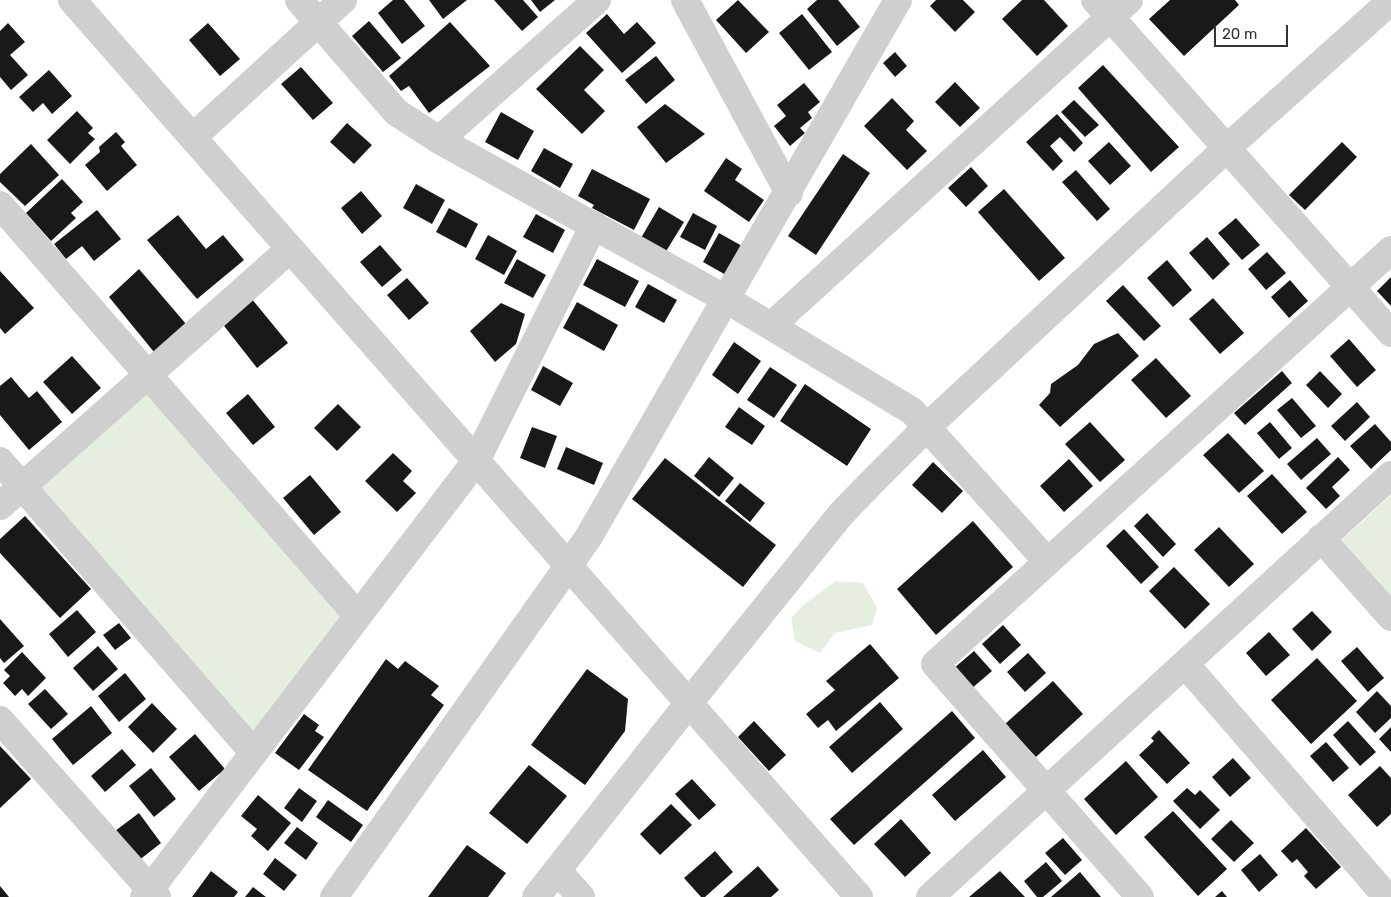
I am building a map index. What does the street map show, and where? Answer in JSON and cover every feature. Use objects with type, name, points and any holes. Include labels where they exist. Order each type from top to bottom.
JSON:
[{"type":"street","points":[[72,0],[859,897]]},
{"type":"street","points":[[299,0],[396,112],[439,140],[724,298],[912,411],[928,426],[1046,561]]},
{"type":"street","points":[[193,137],[343,0]]},
{"type":"street","points":[[439,140],[597,0]]},
{"type":"street","points":[[685,0],[789,193]]},
{"type":"street","points":[[334,897],[588,538],[724,298],[789,193],[898,0]]},
{"type":"street","points":[[536,897],[841,514],[928,426],[1228,147],[1391,2]]},
{"type":"street","points":[[771,326],[1112,6],[1228,147],[1391,333]]},
{"type":"street","points":[[0,205],[358,616]]},
{"type":"street","points":[[0,720],[150,894],[254,753],[476,461],[594,225]]},
{"type":"street","points":[[0,506],[290,249]]},
{"type":"street","points":[[1140,897],[935,664],[1046,561],[1391,250]]},
{"type":"street","points":[[0,461],[254,753]]},
{"type":"street","points":[[930,897],[1391,475]]},
{"type":"street","points":[[1321,538],[1391,617]]},
{"type":"street","points":[[1185,664],[1387,897]]},
{"type":"street","points":[[557,870],[581,897]]},
{"type":"shaded area","points":[[142,381],[358,616],[254,753],[22,487]]},
{"type":"shaded area","points":[[1391,495],[1391,598],[1342,540]]},
{"type":"shaded area","points":[[836,581],[863,583],[877,608],[872,625],[835,633],[820,653],[795,641],[791,618],[802,606]]},
{"type":"building","points":[[393,0],[404,0],[425,26],[402,44],[378,13]]},
{"type":"building","points":[[429,0],[467,0],[443,19]]},
{"type":"building","points":[[494,0],[523,0],[538,17],[522,31]]},
{"type":"building","points":[[531,0],[555,0],[540,12]]},
{"type":"building","points":[[738,0],[769,32],[746,53],[716,20]]},
{"type":"building","points":[[817,0],[838,0],[860,27],[837,46],[807,9]]},
{"type":"building","points":[[936,0],[963,0],[975,12],[955,32],[930,6]]},
{"type":"building","points":[[1022,0],[1044,0],[1068,26],[1037,56],[1002,19]]},
{"type":"building","points":[[1170,0],[1235,0],[1239,5],[1184,56],[1149,19]]},
{"type":"building","points":[[607,14],[624,34],[637,22],[656,43],[622,73],[586,33]]},
{"type":"building","points":[[802,14],[832,52],[809,70],[779,33]]},
{"type":"building","points":[[369,21],[401,58],[383,72],[352,36]]},
{"type":"building","points":[[450,22],[490,66],[429,113],[409,86],[401,91],[389,76]]},
{"type":"building","points":[[8,23],[25,42],[10,55],[28,75],[11,90],[0,77],[0,31]]},
{"type":"building","points":[[208,23],[240,59],[220,76],[189,40]]},
{"type":"building","points":[[580,46],[604,70],[584,90],[605,111],[582,134],[536,89]]},
{"type":"building","points":[[895,52],[907,66],[895,77],[883,63]]},
{"type":"building","points":[[656,56],[675,80],[646,104],[625,80]]},
{"type":"building","points":[[1103,65],[1179,147],[1151,172],[1078,88]]},
{"type":"building","points":[[301,67],[333,103],[313,120],[281,84]]},
{"type":"building","points":[[49,70],[72,96],[52,114],[43,103],[33,112],[19,97]]},
{"type":"building","points":[[955,82],[980,108],[960,127],[935,102]]},
{"type":"building","points":[[804,83],[820,102],[808,112],[812,118],[800,128],[805,133],[790,146],[774,126],[786,116],[777,105]]},
{"type":"building","points":[[892,98],[914,121],[906,130],[927,151],[907,170],[864,126]]},
{"type":"building","points":[[1074,100],[1099,125],[1085,137],[1061,112]]},
{"type":"building","points":[[665,104],[705,134],[666,163],[637,127]]},
{"type":"building","points":[[77,111],[93,128],[88,133],[95,139],[70,164],[47,140]]},
{"type":"building","points":[[501,112],[534,131],[518,160],[485,142]]},
{"type":"building","points":[[1057,114],[1083,143],[1074,152],[1060,137],[1050,146],[1063,161],[1053,171],[1026,142]]},
{"type":"building","points":[[347,123],[372,145],[354,164],[330,142]]},
{"type":"building","points":[[116,132],[125,142],[121,146],[137,165],[107,191],[85,165],[100,152],[99,147]]},
{"type":"building","points":[[1109,142],[1131,166],[1110,185],[1088,161]]},
{"type":"building","points":[[1342,142],[1357,157],[1305,210],[1289,195]]},
{"type":"building","points":[[31,144],[59,175],[25,206],[0,182],[0,174]]},
{"type":"building","points":[[544,148],[573,164],[560,188],[531,171]]},
{"type":"building","points":[[843,154],[870,173],[816,255],[788,236]]},
{"type":"building","points":[[726,158],[742,169],[735,180],[764,200],[749,222],[704,191]]},
{"type":"building","points":[[971,167],[988,186],[966,207],[948,188]]},
{"type":"building","points":[[592,169],[650,199],[634,230],[592,208],[594,205],[578,196]]},
{"type":"building","points":[[1076,170],[1110,209],[1097,221],[1062,182]]},
{"type":"building","points":[[62,179],[83,202],[71,213],[76,218],[51,241],[26,213]]},
{"type":"building","points":[[416,184],[445,200],[432,224],[403,208]]},
{"type":"building","points":[[1004,189],[1065,258],[1039,281],[978,212]]},
{"type":"building","points":[[361,191],[382,216],[362,234],[341,208]]},
{"type":"building","points":[[659,207],[684,222],[665,253],[641,238]]},
{"type":"building","points":[[449,208],[478,224],[466,248],[436,232]]},
{"type":"building","points":[[97,210],[121,239],[94,261],[82,246],[66,259],[54,244]]},
{"type":"building","points":[[693,213],[717,226],[705,250],[680,237]]},
{"type":"building","points":[[536,214],[565,230],[553,253],[523,237]]},
{"type":"building","points":[[178,215],[206,249],[223,235],[244,260],[197,299],[147,240]]},
{"type":"building","points":[[1236,218],[1260,245],[1242,260],[1218,233]]},
{"type":"building","points":[[719,233],[742,246],[726,275],[703,262]]},
{"type":"building","points":[[488,235],[517,251],[504,275],[475,259]]},
{"type":"building","points":[[1207,237],[1230,264],[1213,280],[1189,253]]},
{"type":"building","points":[[380,245],[402,270],[382,287],[360,262]]},
{"type":"building","points":[[1267,252],[1286,273],[1266,290],[1248,269]]},
{"type":"building","points":[[517,259],[546,275],[533,298],[504,283]]},
{"type":"building","points":[[597,259],[639,281],[625,307],[583,285]]},
{"type":"building","points":[[1167,260],[1192,290],[1173,307],[1147,278]]},
{"type":"building","points":[[139,269],[186,324],[154,352],[109,297]]},
{"type":"building","points":[[0,271],[34,308],[5,334],[0,328]]},
{"type":"building","points":[[1391,277],[1391,306],[1377,291]]},
{"type":"building","points":[[407,278],[429,303],[409,320],[387,295]]},
{"type":"building","points":[[1290,280],[1308,301],[1289,318],[1271,297]]},
{"type":"building","points":[[648,284],[677,300],[664,323],[635,307]]},
{"type":"building","points":[[1123,285],[1161,326],[1144,341],[1106,301]]},
{"type":"building","points":[[251,298],[288,343],[257,368],[221,322]]},
{"type":"building","points":[[1213,298],[1244,333],[1220,354],[1189,319]]},
{"type":"building","points":[[577,302],[618,325],[604,351],[563,328]]},
{"type":"building","points":[[501,303],[525,314],[516,344],[495,362],[470,331]]},
{"type":"building","points":[[1118,333],[1139,356],[1060,427],[1039,405],[1050,393],[1051,384],[1078,365],[1094,344]]},
{"type":"building","points":[[1349,339],[1376,370],[1357,387],[1330,356]]},
{"type":"building","points":[[734,342],[761,361],[738,394],[712,375]]},
{"type":"building","points":[[72,356],[101,388],[72,414],[43,382]]},
{"type":"building","points":[[1156,358],[1191,396],[1166,418],[1131,380]]},
{"type":"building","points":[[543,366],[573,383],[560,406],[531,390]]},
{"type":"building","points":[[770,367],[797,385],[774,418],[747,400]]},
{"type":"building","points":[[1282,371],[1292,383],[1245,425],[1234,413]]},
{"type":"building","points":[[1320,371],[1342,394],[1328,408],[1306,385]]},
{"type":"building","points":[[11,377],[29,398],[37,391],[62,422],[29,450],[0,415],[0,386]]},
{"type":"building","points":[[805,384],[871,429],[847,466],[780,421]]},
{"type":"building","points":[[248,394],[275,427],[253,445],[226,413]]},
{"type":"building","points":[[1292,398],[1316,426],[1301,438],[1277,410]]},
{"type":"building","points":[[1357,402],[1370,417],[1345,441],[1331,426]]},
{"type":"building","points":[[338,404],[361,427],[337,451],[314,428]]},
{"type":"building","points":[[739,407],[765,426],[752,445],[725,427]]},
{"type":"building","points":[[1090,422],[1125,460],[1100,482],[1065,444]]},
{"type":"building","points":[[1270,422],[1292,448],[1279,459],[1257,433]]},
{"type":"building","points":[[1375,424],[1391,442],[1391,450],[1371,469],[1350,446]]},
{"type":"building","points":[[532,427],[557,436],[545,468],[520,458]]},
{"type":"building","points":[[1228,433],[1264,471],[1239,493],[1203,455]]},
{"type":"building","points":[[1317,438],[1331,454],[1301,480],[1287,464]]},
{"type":"building","points":[[566,447],[603,463],[594,485],[557,469]]},
{"type":"building","points":[[393,453],[412,471],[403,481],[416,493],[397,512],[365,481]]},
{"type":"building","points":[[709,457],[734,478],[719,497],[694,476]]},
{"type":"building","points":[[1338,457],[1350,470],[1332,487],[1340,496],[1326,509],[1306,488]]},
{"type":"building","points":[[665,458],[776,545],[743,587],[632,499]]},
{"type":"building","points":[[1069,459],[1093,486],[1064,512],[1040,486]]},
{"type":"building","points":[[933,462],[963,491],[942,513],[912,485]]},
{"type":"building","points":[[1272,474],[1307,512],[1282,534],[1247,496]]},
{"type":"building","points":[[310,475],[341,512],[314,535],[283,498]]},
{"type":"building","points":[[740,483],[765,503],[750,522],[725,501]]},
{"type":"building","points":[[1147,513],[1176,544],[1163,557],[1134,526]]},
{"type":"building","points":[[25,516],[91,589],[60,618],[0,553],[0,539]]},
{"type":"building","points":[[973,521],[1013,567],[936,635],[897,589]]},
{"type":"building","points":[[1219,527],[1254,564],[1229,587],[1194,550]]},
{"type":"building","points":[[1124,529],[1159,567],[1141,584],[1106,546]]},
{"type":"building","points":[[1174,567],[1210,604],[1185,629],[1149,591]]},
{"type":"building","points":[[77,610],[96,632],[68,657],[49,634]]},
{"type":"building","points":[[1312,611],[1332,632],[1312,651],[1292,629]]},
{"type":"building","points":[[0,619],[24,646],[4,663],[0,658]]},
{"type":"building","points":[[119,623],[131,638],[115,650],[103,635]]},
{"type":"building","points":[[1003,625],[1021,645],[1000,664],[982,644]]},
{"type":"building","points":[[1269,632],[1290,655],[1266,676],[1246,653]]},
{"type":"building","points":[[870,644],[899,678],[836,731],[828,720],[818,728],[806,714],[835,690],[826,681]]},
{"type":"building","points":[[98,646],[118,669],[93,691],[73,668]]},
{"type":"building","points":[[1357,647],[1384,678],[1368,692],[1341,661]]},
{"type":"building","points":[[974,651],[992,671],[971,689],[953,669]]},
{"type":"building","points":[[22,652],[46,678],[28,696],[22,689],[15,696],[3,683],[10,676],[4,670]]},
{"type":"building","points":[[1028,653],[1046,673],[1025,692],[1007,672]]},
{"type":"building","points":[[1317,658],[1357,701],[1311,744],[1271,700]]},
{"type":"building","points":[[386,659],[398,669],[405,661],[439,686],[431,695],[444,705],[367,811],[308,770]]},
{"type":"building","points":[[587,669],[628,699],[625,731],[585,785],[531,745]]},
{"type":"building","points":[[125,673],[146,699],[119,722],[98,696]]},
{"type":"building","points":[[1053,681],[1083,714],[1036,757],[1005,724]]},
{"type":"building","points":[[45,689],[68,714],[51,729],[28,704]]},
{"type":"building","points":[[1377,691],[1391,706],[1391,718],[1375,733],[1356,712]]},
{"type":"building","points":[[880,702],[903,729],[852,773],[829,747]]},
{"type":"building","points":[[152,703],[177,729],[153,753],[128,727]]},
{"type":"building","points":[[91,706],[112,733],[73,765],[52,739]]},
{"type":"building","points":[[952,711],[975,738],[854,845],[830,819]]},
{"type":"building","points":[[304,714],[319,725],[315,731],[324,737],[299,770],[275,753]]},
{"type":"building","points":[[754,721],[786,755],[769,771],[738,737]]},
{"type":"building","points":[[1348,721],[1376,752],[1360,766],[1333,735]]},
{"type":"building","points":[[1391,727],[1391,752],[1379,739]]},
{"type":"building","points":[[1159,730],[1190,763],[1167,784],[1139,755],[1154,741],[1151,738]]},
{"type":"building","points":[[195,734],[225,769],[199,791],[169,757]]},
{"type":"building","points":[[1326,742],[1349,768],[1333,782],[1310,756]]},
{"type":"building","points":[[0,746],[31,779],[0,808]]},
{"type":"building","points":[[122,749],[136,765],[105,792],[91,776]]},
{"type":"building","points":[[983,750],[1006,777],[955,821],[932,795]]},
{"type":"building","points":[[1233,758],[1251,778],[1230,797],[1212,777]]},
{"type":"building","points":[[1126,761],[1158,797],[1116,835],[1084,799]]},
{"type":"building","points":[[529,765],[567,796],[527,844],[489,813]]},
{"type":"building","points":[[1380,766],[1391,778],[1391,814],[1377,827],[1348,795]]},
{"type":"building","points":[[151,768],[176,799],[154,817],[129,786]]},
{"type":"building","points":[[692,779],[716,805],[699,820],[675,794]]},
{"type":"building","points":[[299,788],[317,801],[302,822],[284,808]]},
{"type":"building","points":[[1187,788],[1195,795],[1200,790],[1220,810],[1200,829],[1173,801]]},
{"type":"building","points":[[258,795],[291,823],[268,851],[251,836],[257,829],[241,816]]},
{"type":"building","points":[[328,800],[363,825],[351,842],[316,817]]},
{"type":"building","points":[[671,804],[692,825],[660,855],[640,834]]},
{"type":"building","points":[[1173,811],[1227,869],[1198,896],[1144,837]]},
{"type":"building","points":[[139,813],[161,843],[138,861],[115,831]]},
{"type":"building","points":[[901,819],[931,853],[905,877],[874,844]]},
{"type":"building","points":[[1231,820],[1254,843],[1234,862],[1211,839]]},
{"type":"building","points":[[297,827],[318,843],[306,860],[284,843]]},
{"type":"building","points":[[1306,828],[1341,867],[1316,889],[1304,876],[1308,872],[1297,859],[1292,863],[1281,851]]},
{"type":"building","points":[[1063,838],[1082,860],[1065,875],[1045,853]]},
{"type":"building","points":[[467,845],[506,873],[488,897],[428,897]]},
{"type":"building","points":[[715,851],[733,872],[705,897],[701,897],[684,878]]},
{"type":"building","points":[[1260,854],[1278,875],[1259,892],[1241,870]]},
{"type":"building","points":[[275,858],[297,875],[284,891],[263,874]]},
{"type":"building","points":[[1046,862],[1062,881],[1043,897],[1037,897],[1024,881]]},
{"type":"building","points":[[758,866],[779,890],[771,897],[723,897]]},
{"type":"building","points":[[211,871],[238,892],[234,897],[192,897]]},
{"type":"building","points":[[1000,871],[1025,897],[969,897]]},
{"type":"building","points":[[1080,872],[1101,897],[1051,897]]},
{"type":"building","points":[[0,886],[9,897],[0,897]]},
{"type":"building","points":[[253,887],[266,897],[245,897]]},
{"type":"building","points":[[1222,891],[1227,897],[1215,897]]}]
